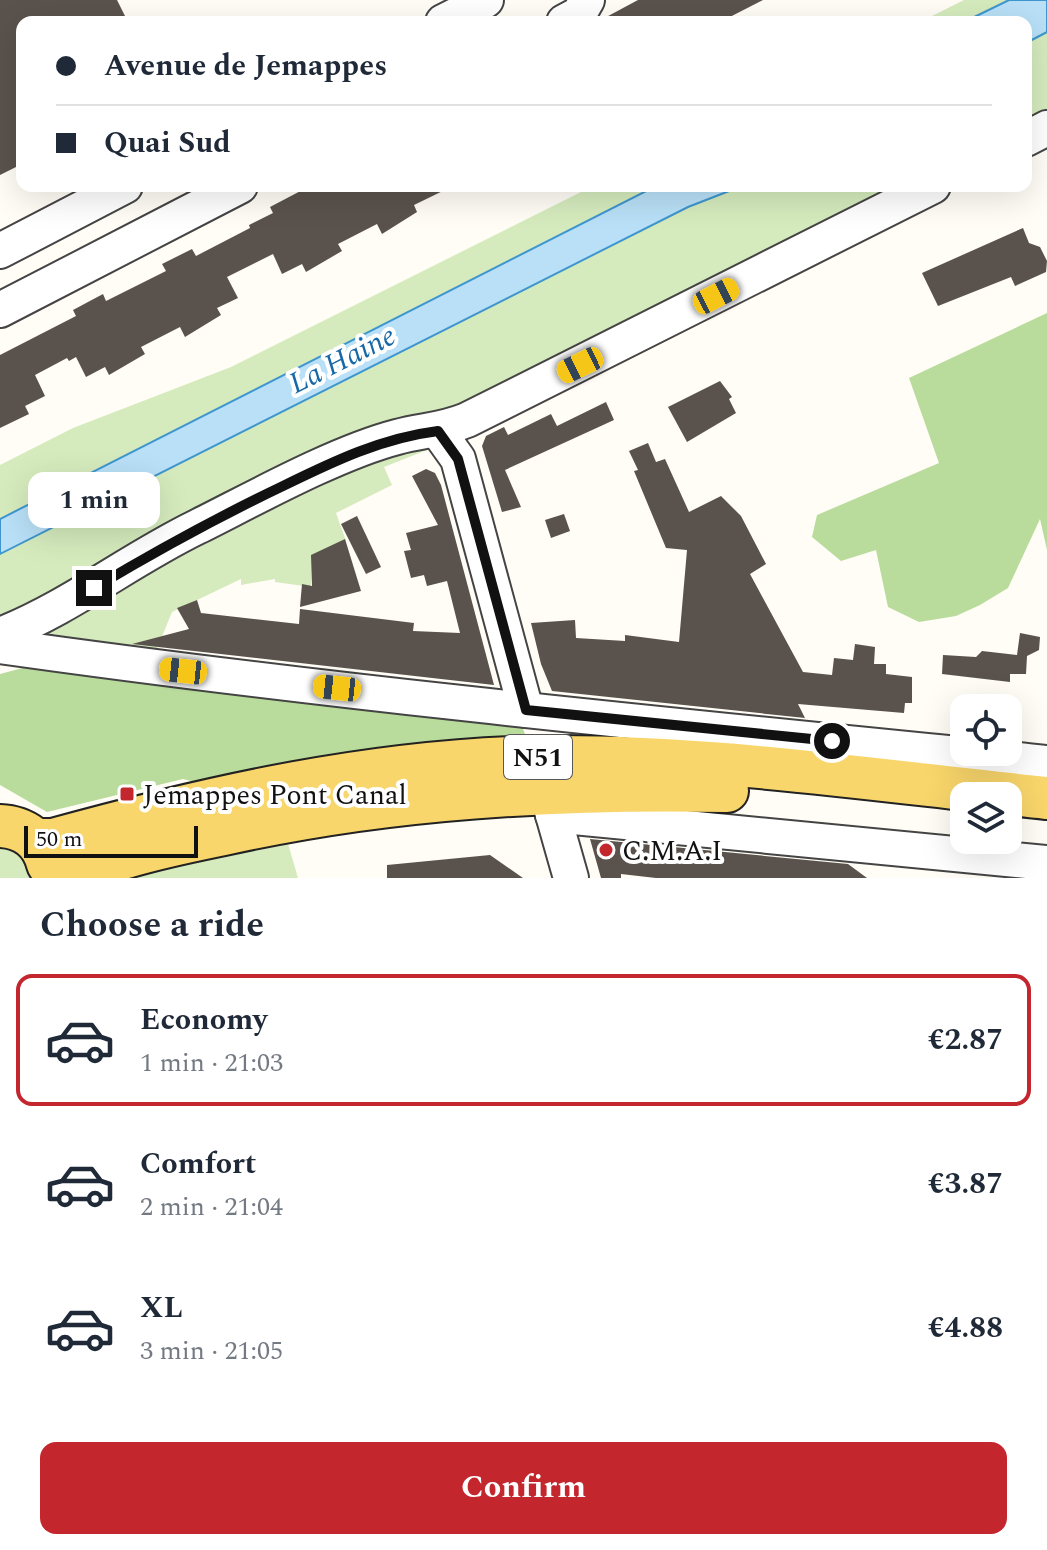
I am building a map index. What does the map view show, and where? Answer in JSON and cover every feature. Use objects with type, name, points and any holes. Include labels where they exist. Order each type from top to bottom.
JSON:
[{"type":"main road","name":"N51","points":[[65,878],[170,846],[279,821],[544,777],[675,761],[1047,798]]},
{"type":"main road","name":"N51","points":[[19,837],[53,840],[186,805],[316,778],[408,766],[736,791],[950,814]]},
{"type":"main road","points":[[1022,820],[1047,823]]},
{"type":"street","points":[[455,16],[486,0]]},
{"type":"street","points":[[575,16],[587,0]]},
{"type":"street","points":[[0,251],[113,192]]},
{"type":"street","points":[[0,310],[188,199],[216,192]]},
{"type":"street","points":[[0,635],[44,618],[193,529],[308,474],[398,436],[438,431],[580,365],[921,192]]},
{"type":"street","points":[[438,431],[458,459],[526,710]]},
{"type":"street","points":[[0,646],[150,667],[526,710],[1047,763]]},
{"type":"street","points":[[571,878],[544,777],[1047,863]]},
{"type":"green space","points":[[964,0],[1047,0],[1047,116],[1032,124],[1032,16],[932,16]]},
{"type":"green space","points":[[581,192],[895,192],[580,349],[0,619],[0,465],[73,428],[231,367]]},
{"type":"green space","points":[[1047,313],[1047,550],[1040,519],[1008,588],[956,616],[919,622],[888,607],[876,550],[841,561],[812,537],[817,515],[939,463],[909,378]]},
{"type":"green space","points":[[399,440],[432,448],[384,467],[392,485],[336,513],[346,541],[312,555],[311,587],[275,582],[275,579],[241,585],[241,579],[172,612],[154,656],[17,638]]},
{"type":"green space","points":[[30,666],[520,720],[528,743],[203,784],[183,779],[47,812],[0,785],[0,674]]},
{"type":"green space","points":[[0,835],[19,840],[34,878],[0,878]]},
{"type":"green space","points":[[287,840],[298,878],[132,878]]},
{"type":"water","points":[[1009,0],[1047,0],[1047,32],[1032,40],[1032,16],[976,16]]},
{"type":"water","name":"La Haine","points":[[644,192],[727,192],[688,207],[0,554],[0,519]]},
{"type":"building","points":[[0,0],[117,0],[125,16],[16,16],[16,167],[0,175]]},
{"type":"building","points":[[638,0],[763,0],[732,16],[608,16]]},
{"type":"building","points":[[299,192],[441,192],[414,205],[417,212],[382,234],[377,224],[338,244],[342,251],[306,272],[302,264],[282,274],[273,254],[227,277],[238,298],[217,308],[221,315],[185,337],[180,327],[141,347],[145,354],[109,375],[105,367],[86,377],[76,357],[69,361],[67,358],[35,375],[45,396],[25,406],[29,414],[0,428],[0,355],[76,316],[73,310],[103,294],[106,301],[166,271],[162,264],[192,249],[196,256],[250,228],[249,225],[273,213],[270,207]]},
{"type":"building","points":[[1023,228],[1029,243],[1040,247],[1047,261],[1046,272],[1015,286],[1011,277],[938,306],[922,273]]},
{"type":"building","points":[[720,381],[732,397],[729,399],[736,413],[687,442],[668,407]]},
{"type":"building","points":[[606,402],[614,420],[505,470],[521,507],[502,512],[482,446],[486,436],[504,427],[508,435],[551,414],[557,426]]},
{"type":"building","points":[[648,443],[656,462],[665,459],[689,512],[721,496],[741,516],[766,564],[750,574],[803,672],[832,675],[834,658],[853,660],[855,644],[875,647],[874,664],[886,664],[886,674],[912,677],[912,703],[905,703],[904,713],[798,704],[805,718],[552,691],[541,664],[531,623],[575,620],[576,638],[625,641],[625,635],[679,642],[687,550],[666,548],[634,471],[638,470],[629,451]]},
{"type":"building","points":[[426,469],[435,473],[441,485],[494,685],[132,644],[189,629],[177,608],[197,600],[201,613],[299,624],[300,609],[414,623],[413,631],[460,633],[447,581],[427,586],[424,575],[411,578],[404,551],[411,550],[406,533],[438,525],[412,476]]},
{"type":"building","points":[[564,514],[570,531],[551,538],[545,520]]},
{"type":"building","points":[[357,516],[381,567],[366,574],[341,524]]},
{"type":"building","points":[[345,539],[361,591],[300,607],[302,584],[312,586],[311,555]]},
{"type":"building","points":[[1020,633],[1040,637],[1039,650],[1027,656],[1026,674],[1010,674],[1010,682],[942,674],[943,655],[976,657],[982,651],[1017,655]]},
{"type":"building","points":[[590,839],[848,864],[867,878],[656,878],[621,874],[621,878],[601,878]]},
{"type":"building","points":[[490,855],[523,878],[387,878],[387,865]]},
{"type":"place","name":"Jemappes Pont Canal","points":[[127,794]]},
{"type":"place","name":"C.M.A.I","points":[[606,850]]},
{"type":"route","points":[[94,588],[193,529],[308,474],[398,436],[438,431],[458,459],[526,710],[832,741]]}]
